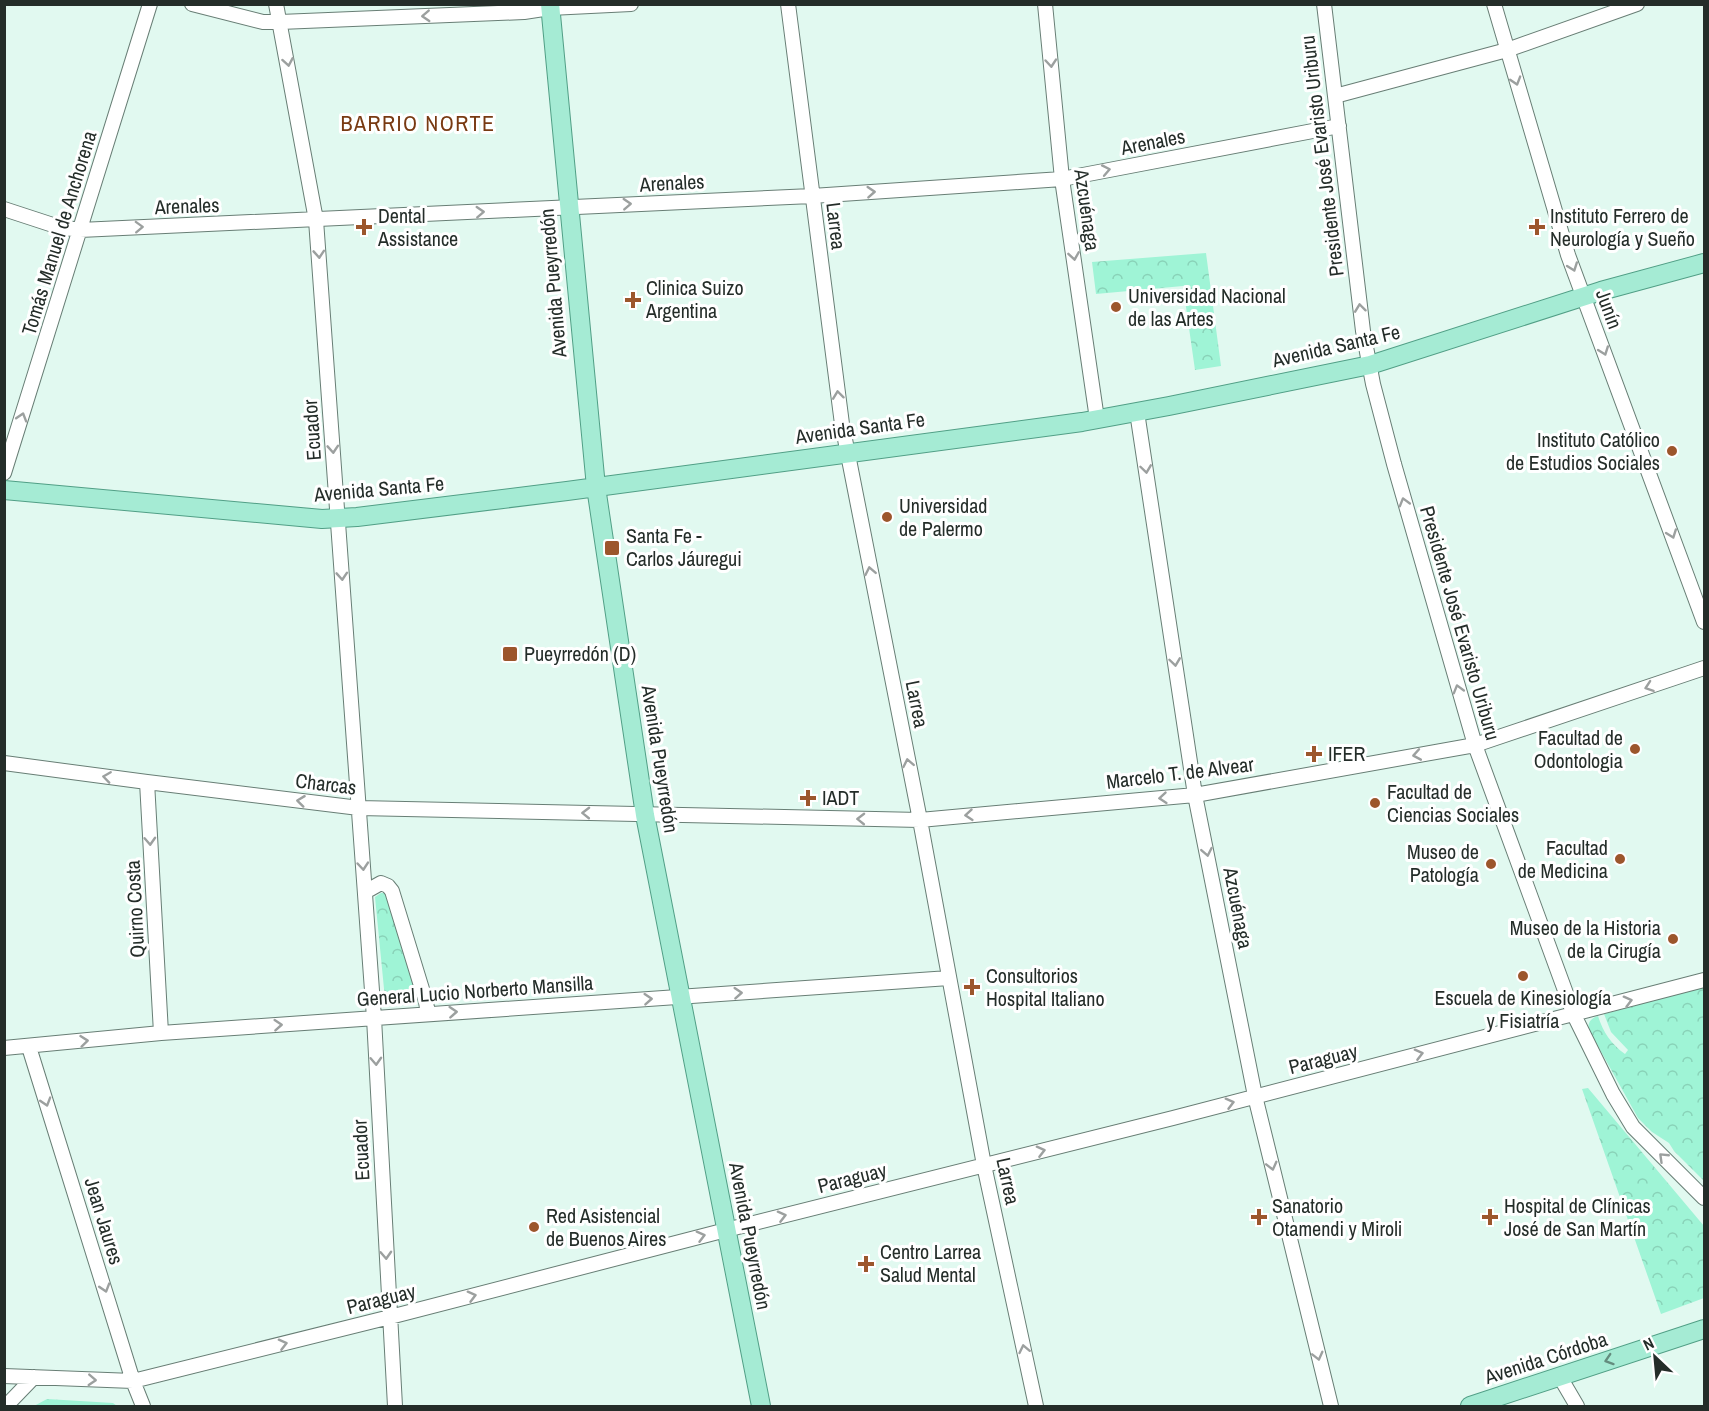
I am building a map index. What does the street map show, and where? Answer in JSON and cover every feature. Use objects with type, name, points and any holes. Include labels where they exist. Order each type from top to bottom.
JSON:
[{"type":"main road","name":"Avenida Pueyrredón","points":[[550,6],[596,487],[645,815],[761,1407]]},
{"type":"main road","name":"Avenida Santa Fe","points":[[4,490],[322,519],[596,487],[1097,419],[1370,365],[1584,296],[1704,263]]},
{"type":"main road","name":"Avenida Córdoba","points":[[1470,1407],[1704,1329]]},
{"type":"street","name":"Tomás Manuel de Anchorena","points":[[4,473],[150,4]]},
{"type":"street","points":[[192,4],[263,22],[524,12],[550,6],[631,4]]},
{"type":"street","name":"Ecuador","points":[[276,4],[316,220],[374,1018],[395,1407]]},
{"type":"street","name":"Larrea","points":[[788,4],[842,424],[920,820],[984,1165],[1036,1407]]},
{"type":"street","name":"Azcuénaga","points":[[1045,4],[1062,179],[1097,419]]},
{"type":"street","name":"Presidente José Evaristo Uriburu","points":[[1324,4],[1363,331],[1373,384],[1475,745],[1574,1015],[1618,1104],[1633,1126],[1704,1198]]},
{"type":"street","name":"Junín","points":[[1494,4],[1568,255],[1704,622]]},
{"type":"street","points":[[1335,96],[1507,50],[1637,4]]},
{"type":"street","name":"Arenales","points":[[4,208],[59,227],[80,230],[812,196],[1062,179],[1339,126]]},
{"type":"street","name":"Azcuénaga","points":[[1137,412],[1195,795],[1255,1096],[1331,1407]]},
{"type":"street","name":"Marcelo T. de Alvear","points":[[645,815],[920,820],[1195,795],[1475,745],[1704,668]]},
{"type":"street","name":"Charcas","points":[[4,763],[359,808],[645,815]]},
{"type":"street","name":"Quirno Costa","points":[[147,782],[161,1033]]},
{"type":"street","points":[[365,892],[381,883],[392,891],[428,1014]]},
{"type":"street","name":"General Lucio Norberto Mansilla","points":[[4,1048],[161,1033],[949,978]]},
{"type":"street","name":"Paraguay","points":[[4,1376],[133,1381],[1704,980]]},
{"type":"street","name":"Jean Jaures","points":[[29,1047],[143,1407]]},
{"type":"street","points":[[6,1407],[34,1377]]},
{"type":"street","points":[[1560,1377],[1577,1407]]},
{"type":"green space","points":[[1206,253],[1221,366],[1195,370],[1183,286],[1096,294],[1092,262]]},
{"type":"green space","points":[[381,893],[387,893],[421,1001],[399,1005],[385,999],[375,897]]},
{"type":"green space","points":[[1704,987],[1704,1181],[1669,1143],[1652,1132],[1638,1118],[1589,1030],[1589,1025],[1593,1018],[1598,1016],[1608,1037],[1625,1054],[1628,1050],[1611,1032],[1604,1014]]},
{"type":"green space","points":[[1588,1088],[1704,1226],[1704,1298],[1661,1314],[1582,1089]]},
{"type":"green space","points":[[47,1399],[113,1403],[117,1406],[34,1406]]},
{"type":"place","name":"Dental Assistance","points":[[364,227]]},
{"type":"place","name":"Instituto Ferrero de Neurología y Sueño","points":[[1537,227]]},
{"type":"place","name":"Clinica Suizo Argentina","points":[[633,300]]},
{"type":"place","name":"Universidad Nacional de las Artes","points":[[1116,307]]},
{"type":"place","name":"Instituto Católico de Estudios Sociales","points":[[1672,451]]},
{"type":"place","name":"Universidad de Palermo","points":[[887,517]]},
{"type":"place","name":"Santa Fe - Carlos Jáuregui","points":[[612,548]]},
{"type":"place","name":"Pueyrredón (D)","points":[[510,654]]},
{"type":"place","name":"Facultad de Odontologia","points":[[1635,749]]},
{"type":"place","name":"IFER","points":[[1314,754]]},
{"type":"place","name":"IADT","points":[[808,798]]},
{"type":"place","name":"Facultad de Ciencias Sociales","points":[[1375,803]]},
{"type":"place","name":"Facultad de Medicina","points":[[1620,859]]},
{"type":"place","name":"Museo de Patología","points":[[1491,864]]},
{"type":"place","name":"Museo de la Historia de la Cirugía","points":[[1673,939]]},
{"type":"place","name":"Escuela de Kinesiología y Fisiatría","points":[[1523,976]]},
{"type":"place","name":"Consultorios Hospital Italiano","points":[[972,987]]},
{"type":"place","name":"Sanatorio Otamendi y Miroli","points":[[1259,1217]]},
{"type":"place","name":"Hospital de Clínicas José de San Martín","points":[[1490,1217]]},
{"type":"place","name":"Red Asistencial de Buenos Aires","points":[[534,1227]]},
{"type":"place","name":"Centro Larrea Salud Mental","points":[[866,1264]]},
{"type":"district","name":"BARRIO NORTE","points":[[418,123]]}]
